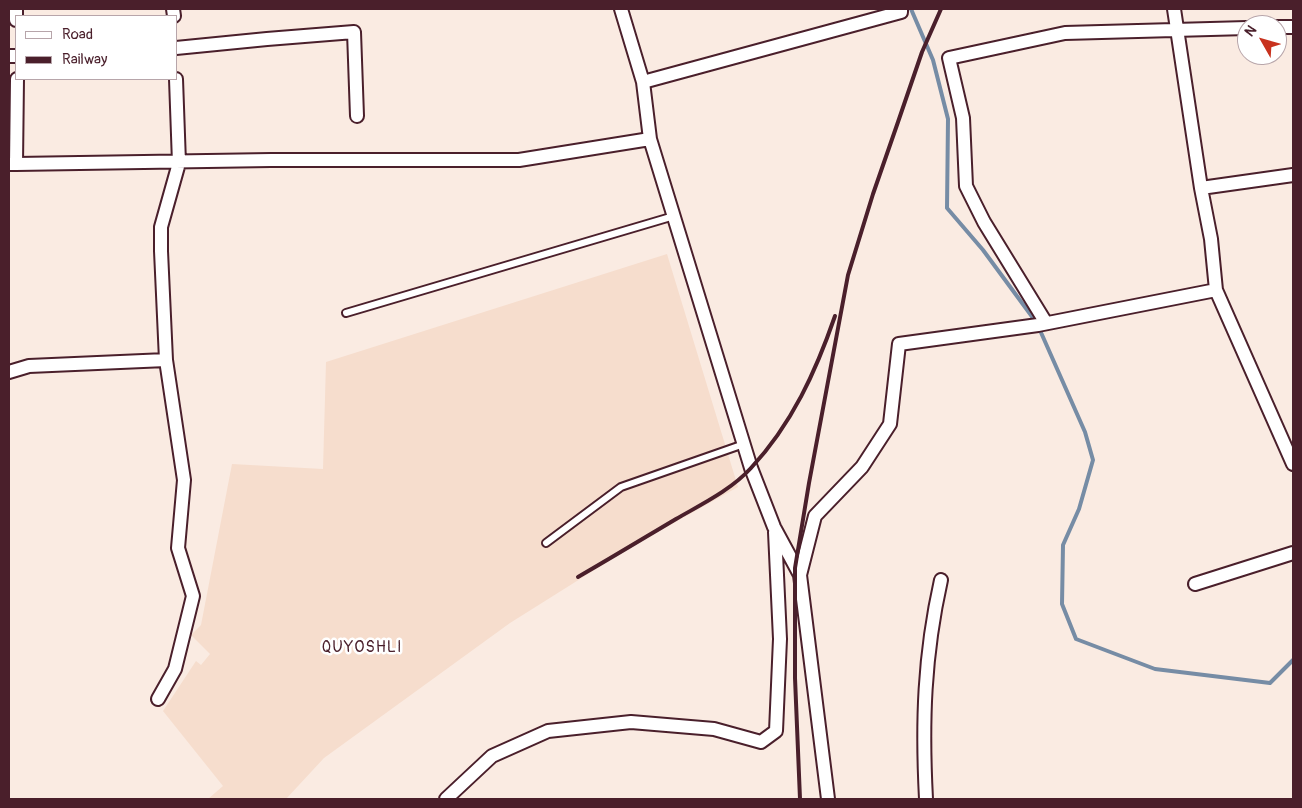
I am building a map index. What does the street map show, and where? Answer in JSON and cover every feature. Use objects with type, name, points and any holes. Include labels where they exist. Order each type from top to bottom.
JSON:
[{"type":"street","points":[[621,9],[643,82],[650,139],[751,468],[774,527],[800,575],[828,799]]},
{"type":"street","points":[[643,82],[901,12],[901,9]]},
{"type":"street","points":[[1174,9],[1201,188],[1211,238],[1216,290],[1293,464]]},
{"type":"street","points":[[1046,323],[984,222],[966,186],[962,118],[948,58],[1065,32],[1237,28]]},
{"type":"street","points":[[178,48],[267,38],[354,32],[357,116]]},
{"type":"street","points":[[17,80],[12,164],[179,163],[271,160],[519,160],[650,139]]},
{"type":"street","points":[[158,699],[175,669],[193,596],[178,548],[184,480],[166,360],[161,226],[179,163],[176,80]]},
{"type":"street","points":[[1201,188],[1293,175]]},
{"type":"street","points":[[800,575],[815,516],[862,467],[890,424],[899,344],[1046,323],[1216,290]]},
{"type":"street","points":[[9,372],[29,366],[166,360]]},
{"type":"street","points":[[446,799],[492,756],[548,730],[631,722],[714,729],[761,742],[776,731],[780,639],[774,527]]},
{"type":"street","points":[[1195,584],[1293,553]]},
{"type":"street","points":[[926,799],[924,714],[927,663],[934,610],[941,580]]},
{"type":"lane","points":[[346,312],[674,216]]},
{"type":"lane","points":[[546,543],[621,487],[744,444]]},
{"type":"shaded area","points":[[667,254],[738,487],[631,547],[510,623],[324,758],[286,799],[208,799],[223,786],[163,711],[196,661],[201,665],[210,654],[191,635],[201,625],[232,464],[323,469],[326,362]]},
{"type":"waterway","points":[[911,9],[933,60],[948,119],[947,208],[983,250],[1036,322]]},
{"type":"waterway","points":[[1039,328],[1085,432],[1093,460],[1079,509],[1063,545],[1062,604],[1076,639],[1155,669],[1270,683],[1293,660]]},
{"type":"railway","points":[[800,799],[795,678],[795,568],[809,483],[848,275],[873,194],[922,52],[941,9]]},
{"type":"railway","points":[[578,577],[716,496],[751,468],[766,451],[791,415],[820,357],[835,316]]},
{"type":"district","name":"QUYOSHLI","points":[[362,648]]}]
